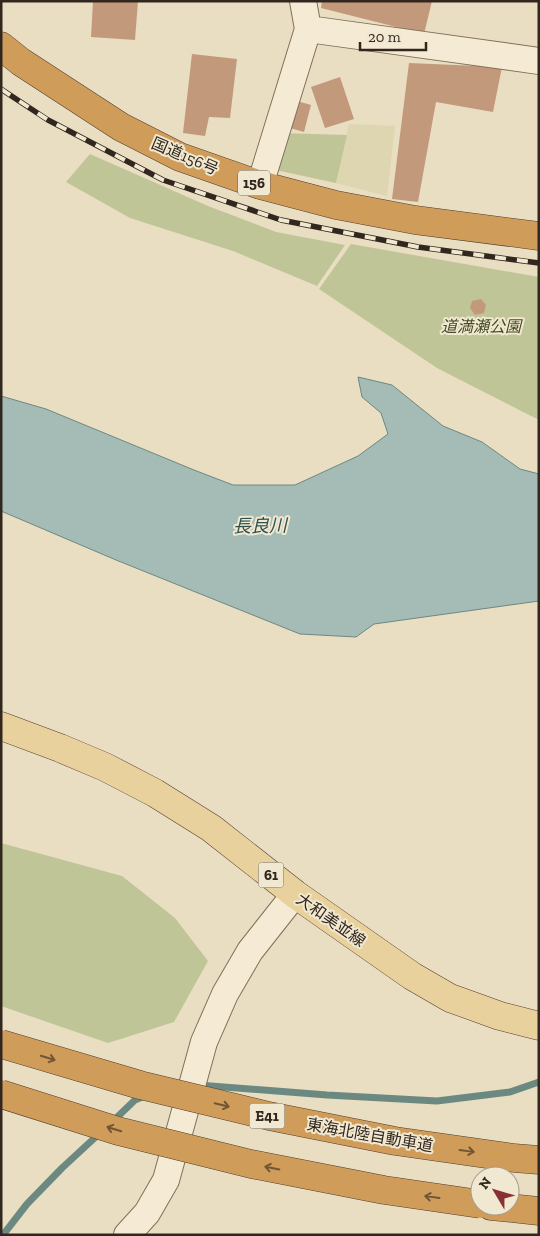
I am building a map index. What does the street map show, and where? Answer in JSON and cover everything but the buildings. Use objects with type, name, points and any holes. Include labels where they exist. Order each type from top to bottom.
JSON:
[{"type":"highway","name":"国道156号","points":[[1,46],[21,62],[121,127],[180,157],[260,185],[336,205],[415,220],[539,236]]},
{"type":"highway","name":"東海北陸自動車道","points":[[1,1044],[140,1086],[270,1116],[395,1141],[539,1160]]},
{"type":"highway","points":[[1,1094],[118,1131],[252,1164],[384,1190],[470,1203]]},
{"type":"highway","points":[[520,1209],[539,1211]]},
{"type":"main road","name":"大和美並線","points":[[1,726],[105,767],[155,793],[210,828],[295,894],[412,976],[450,998],[500,1016],[539,1026]]},
{"type":"street","points":[[260,185],[308,30],[303,1]]},
{"type":"street","points":[[308,30],[539,61]]},
{"type":"street","points":[[127,1235],[147,1213],[166,1180],[204,1042],[225,994],[250,951],[295,894]]},
{"type":"shaded area","points":[[349,124],[395,126],[387,196],[336,183]]},
{"type":"green space","points":[[278,133],[347,135],[336,183],[271,169]]},
{"type":"green space","points":[[90,154],[208,206],[276,232],[345,245],[317,286],[233,251],[130,218],[66,182]]},
{"type":"green space","name":"道満瀬公園","points":[[351,244],[539,277],[539,420],[437,368],[319,289]]},
{"type":"green space","points":[[1,843],[122,876],[175,918],[208,961],[174,1022],[108,1043],[1,1006]]},
{"type":"water","name":"長良川","points":[[358,377],[392,385],[443,426],[482,442],[520,469],[539,474],[539,601],[374,624],[356,637],[300,634],[116,560],[1,511],[1,396],[46,409],[233,485],[295,485],[358,456],[388,434],[381,413],[362,397]]},
{"type":"waterway","points":[[198,1085],[437,1101],[510,1092],[539,1082]]},
{"type":"waterway","points":[[111,1123],[135,1100],[145,1096]]},
{"type":"waterway","points":[[3,1235],[27,1204],[101,1132]]},
{"type":"railway","points":[[1,89],[48,120],[163,180],[281,220],[418,247],[539,263]]}]
